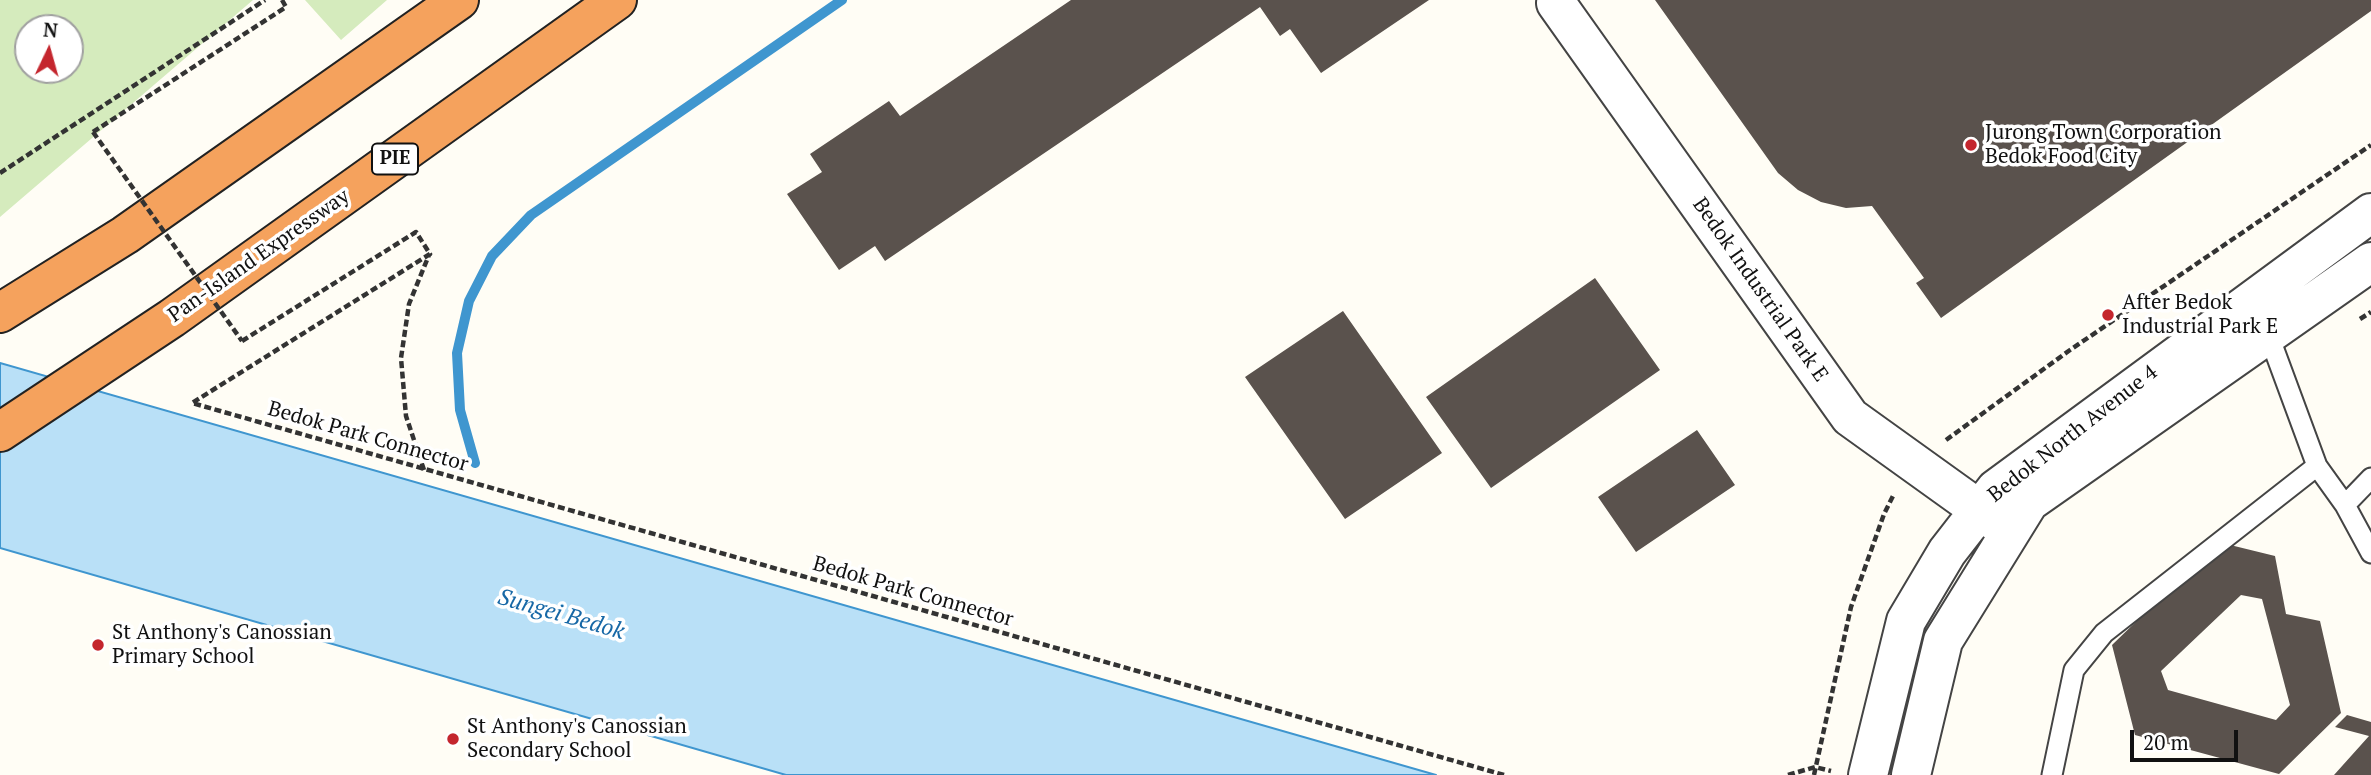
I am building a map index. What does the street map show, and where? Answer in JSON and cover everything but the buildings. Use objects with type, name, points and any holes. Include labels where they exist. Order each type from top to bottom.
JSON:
[{"type":"highway","points":[[0,313],[125,235],[459,0]]},
{"type":"highway","name":"Pan-Island Expressway","points":[[0,432],[172,318],[617,0]]},
{"type":"street","name":"Bedok Industrial Park E","points":[[1556,3],[1850,417],[1995,520]]},
{"type":"street","name":"Bedok North Avenue 4","points":[[1911,775],[1943,641],[1995,520],[1996,489],[2371,213]]},
{"type":"street","name":"Bedok North Avenue 4","points":[[1868,775],[1906,621],[1947,552],[1995,520],[2029,502],[2371,262]]},
{"type":"lane","points":[[2269,336],[2317,466],[2345,505],[2371,553]]},
{"type":"lane","points":[[2052,775],[2074,670],[2104,633],[2317,466]]},
{"type":"lane","points":[[2345,505],[2371,478]]},
{"type":"path","points":[[0,173],[265,0]]},
{"type":"path","points":[[282,0],[286,7],[93,132],[242,341],[416,232],[430,254],[410,304],[401,358],[406,416],[424,470]]},
{"type":"path","points":[[1814,775],[1851,607],[1884,514],[1894,494],[1918,466],[1948,438],[2070,350],[2371,145]]},
{"type":"path","name":"Bedok Park Connector","points":[[430,254],[192,403],[1504,775]]},
{"type":"path","points":[[2349,327],[2371,312]]},
{"type":"path","points":[[1788,775],[1815,767]]},
{"type":"green space","points":[[0,0],[253,0],[0,217]]},
{"type":"green space","points":[[305,0],[387,0],[341,40]]},
{"type":"water","name":"Sungei Bedok","points":[[0,363],[1436,775],[786,775],[0,548]]},
{"type":"waterway","points":[[475,463],[460,410],[457,353],[469,301],[492,256],[531,215],[842,0]]},
{"type":"place","name":"Jurong Town Corporation Bedok Food City","points":[[1971,145]]},
{"type":"place","name":"After Bedok Industrial Park E","points":[[2108,315]]},
{"type":"place","name":"St Anthony's Canossian Primary School","points":[[98,645]]},
{"type":"place","name":"St Anthony's Canossian Secondary School","points":[[453,739]]}]
